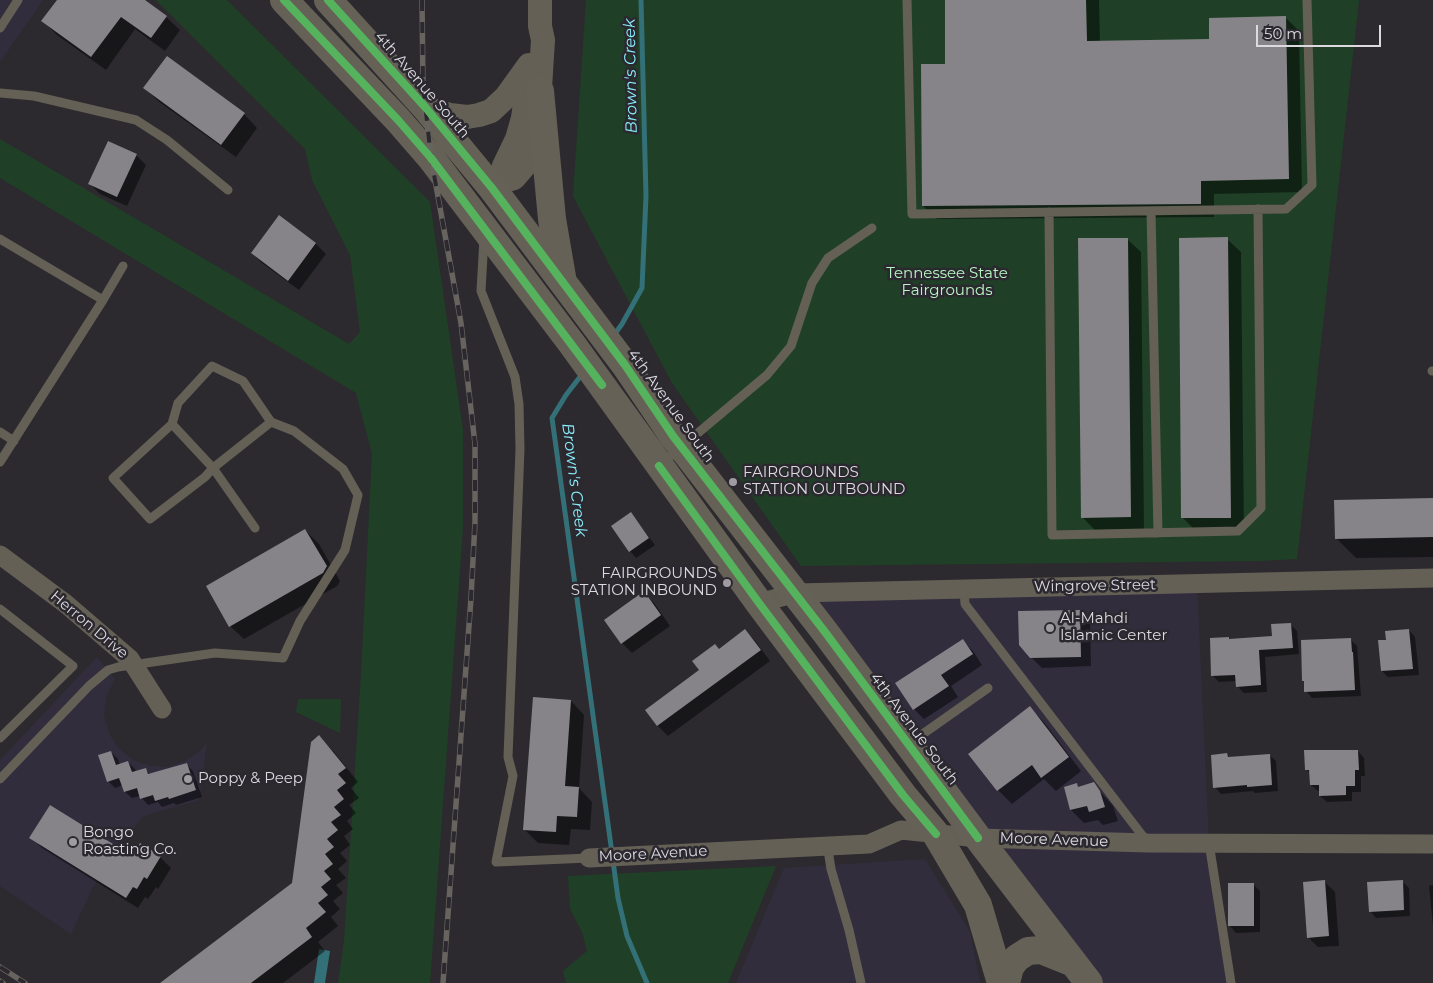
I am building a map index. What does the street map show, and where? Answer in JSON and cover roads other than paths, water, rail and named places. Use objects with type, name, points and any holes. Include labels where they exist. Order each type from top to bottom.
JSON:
[{"type":"main road","points":[[284,0],[398,120],[431,158],[572,344],[659,466],[903,795],[936,834],[978,905],[1002,983]]},
{"type":"main road","name":"4th Avenue South","points":[[328,0],[495,186],[563,284],[625,365],[682,447],[796,594],[1071,962],[1089,983]]},
{"type":"main road","points":[[540,91],[552,219],[563,284]]},
{"type":"main road","points":[[1006,983],[1010,967],[1017,958],[1028,951],[1041,950],[1071,962]]},
{"type":"street","points":[[495,186],[514,178],[527,163],[537,136],[544,40],[540,26],[540,0]]},
{"type":"street","points":[[477,219],[495,186],[517,138],[523,118],[530,38],[540,26]]},
{"type":"street","points":[[426,108],[467,117],[491,111],[506,97],[529,65]]},
{"type":"street","name":"Herron Drive","points":[[0,555],[66,604],[134,664],[162,709]]},
{"type":"street","name":"Wingrove Street","points":[[759,602],[796,594],[1433,578]]},
{"type":"street","name":"Moore Avenue","points":[[589,858],[869,844],[901,830],[978,838],[1148,843],[1433,844]]},
{"type":"lane","points":[[0,28],[18,0]]},
{"type":"lane","points":[[906,0],[912,214],[1286,209],[1312,185],[1307,0]]},
{"type":"lane","points":[[0,93],[34,96],[136,120],[167,140],[228,190]]},
{"type":"lane","points":[[1049,212],[1052,535],[1238,531],[1261,508],[1258,209]]},
{"type":"lane","points":[[1151,211],[1158,533]]},
{"type":"lane","points":[[477,219],[481,291],[515,377],[520,431],[508,757],[513,776],[496,862],[589,858]]},
{"type":"lane","points":[[659,466],[766,375],[791,346],[812,283],[828,258],[872,228]]},
{"type":"lane","points":[[0,239],[103,300]]},
{"type":"lane","points":[[0,462],[123,266]]},
{"type":"lane","points":[[0,779],[89,686],[108,670],[134,664],[216,653],[283,658],[300,621],[345,550],[358,495],[343,469],[294,432],[272,422],[244,381],[212,366],[178,403],[172,424],[113,478],[150,519],[272,422]]},
{"type":"lane","points":[[172,424],[213,468],[255,528]]},
{"type":"lane","points":[[0,432],[14,441]]},
{"type":"lane","points":[[964,590],[964,604],[1148,843]]},
{"type":"lane","points":[[0,609],[73,666],[0,738]]},
{"type":"lane","points":[[908,744],[988,688]]},
{"type":"lane","points":[[1209,843],[1231,983]]},
{"type":"lane","points":[[831,845],[829,856],[861,983]]},
{"type":"water","points":[[319,949],[330,951],[325,983],[314,983]]},
{"type":"waterway","name":"Brown's Creek","points":[[614,335],[642,288],[646,196],[641,0]]},
{"type":"waterway","name":"Brown's Creek","points":[[583,373],[566,395],[552,418],[612,853]]},
{"type":"waterway","name":"Brown's Creek","points":[[613,861],[618,898],[627,936],[647,983]]},
{"type":"railway","points":[[422,0],[423,85],[431,158],[461,323],[475,444],[475,522],[471,598],[443,983]]},
{"type":"railway","points":[[0,967],[25,983]]},
{"type":"place","name":"FAIRGROUNDS STATION OUTBOUND","points":[[733,482]]},
{"type":"place","name":"FAIRGROUNDS STATION INBOUND","points":[[727,583]]},
{"type":"place","name":"Al-Mahdi Islamic Center","points":[[1050,628]]},
{"type":"place","name":"Poppy & Peep","points":[[188,779]]},
{"type":"place","name":"Bongo Roasting Co.","points":[[73,842]]},
{"type":"park label","name":"Tennessee State Fairgrounds","points":[[947,282]]}]
